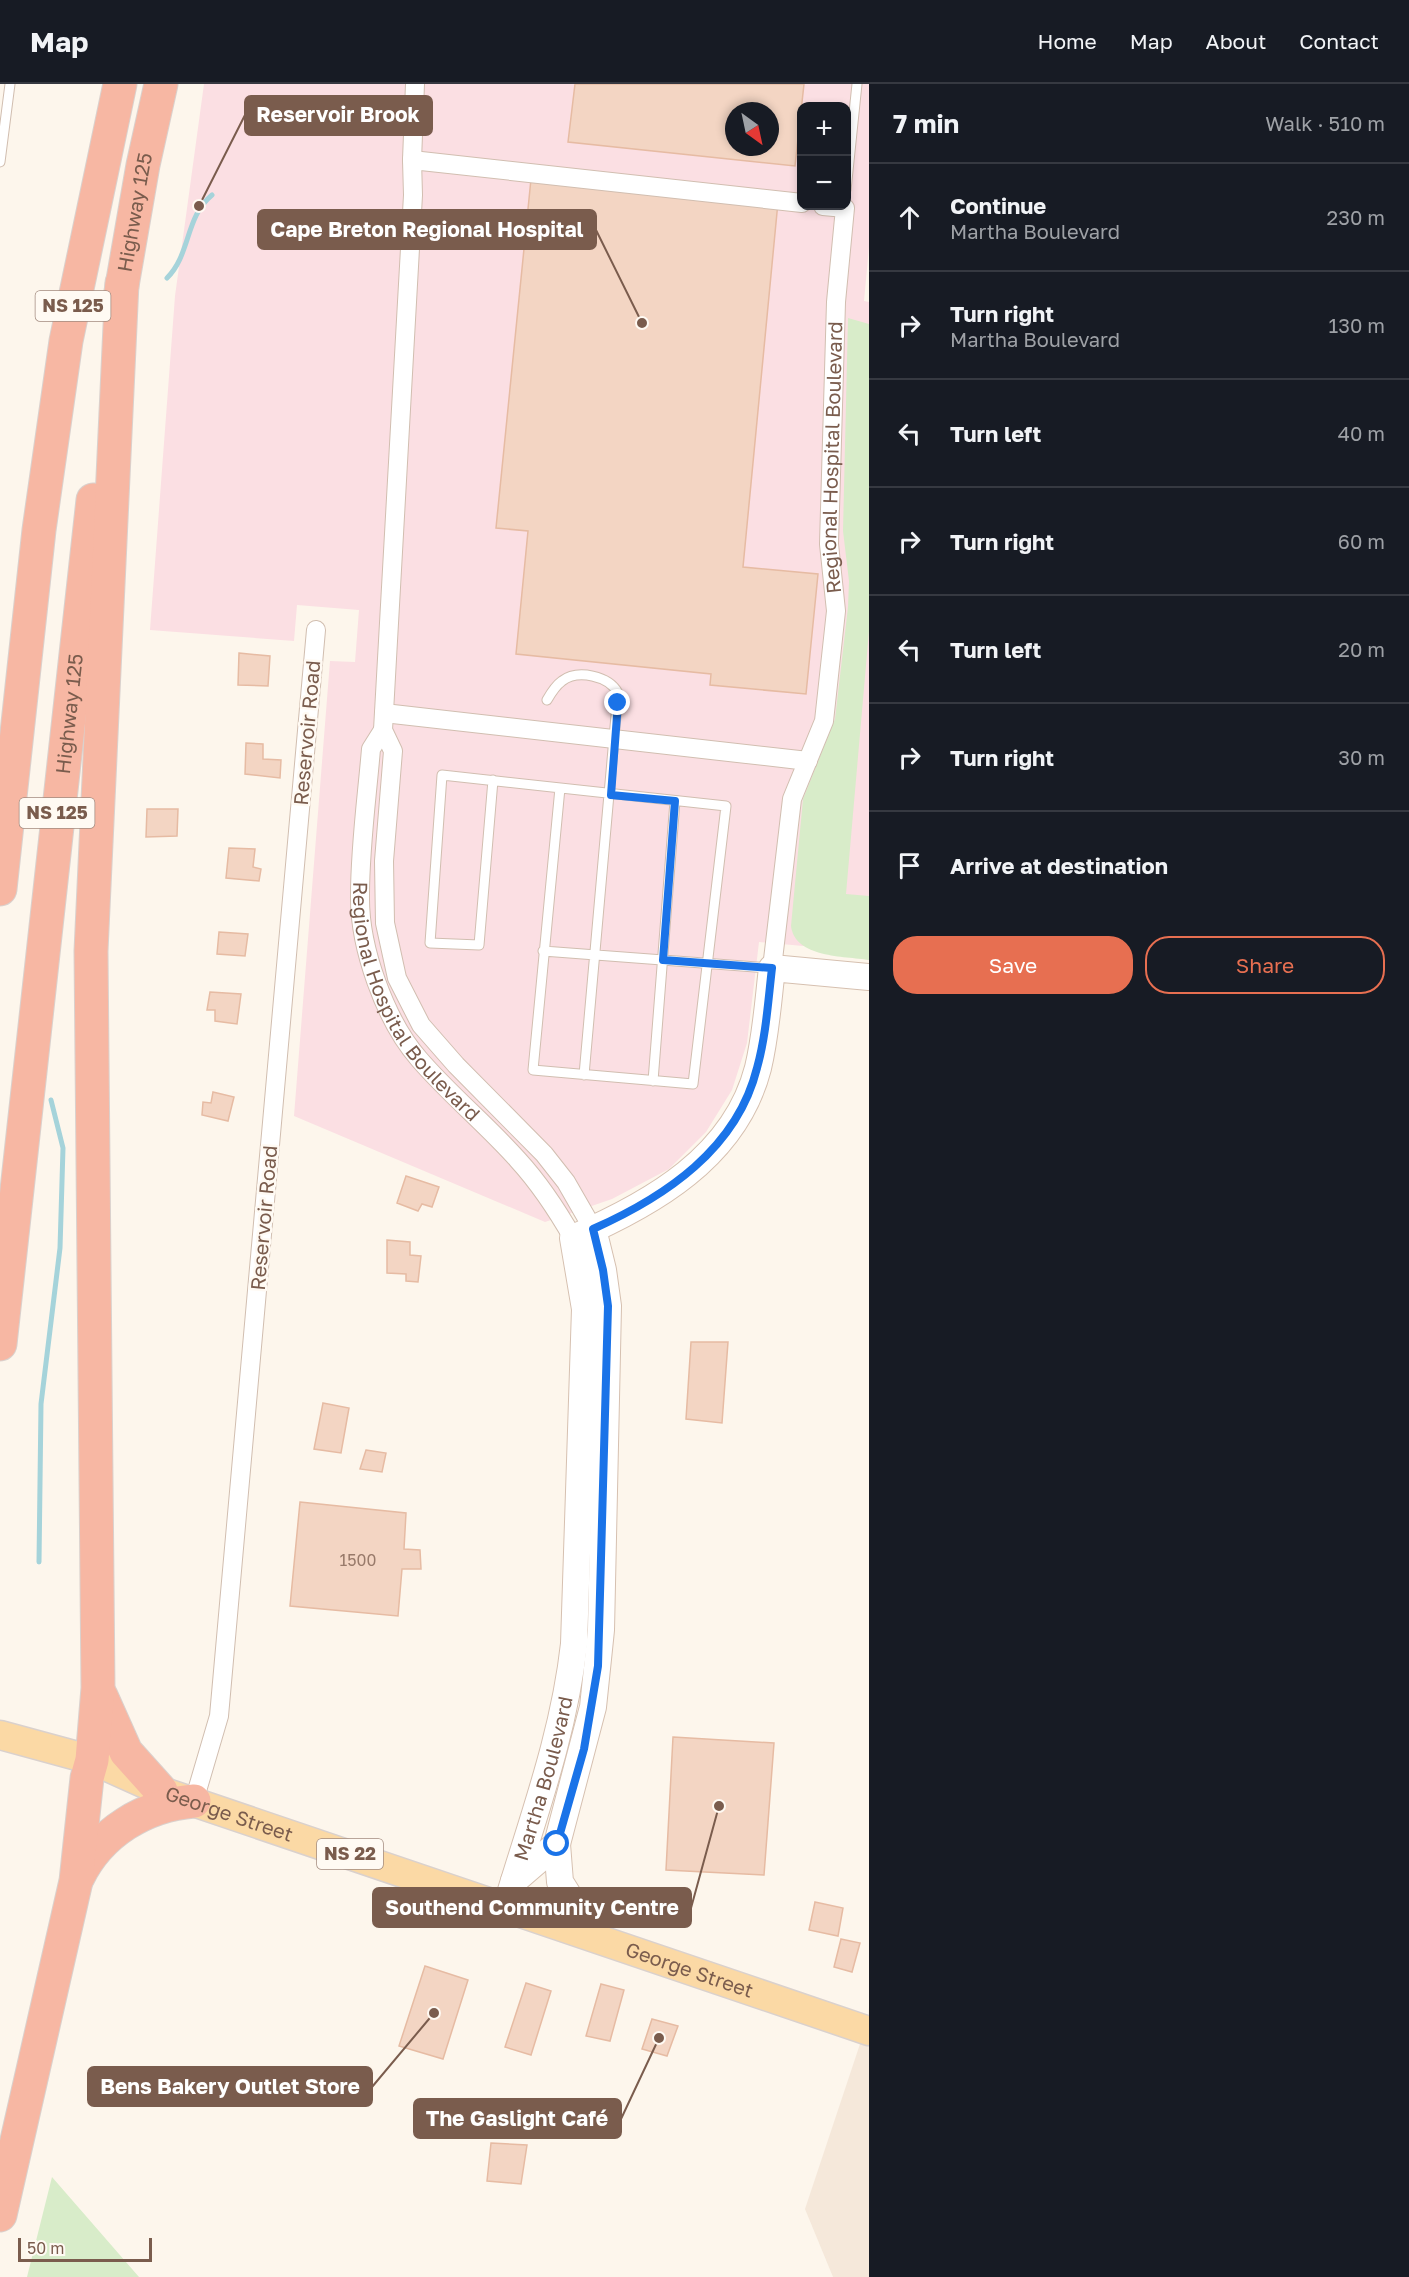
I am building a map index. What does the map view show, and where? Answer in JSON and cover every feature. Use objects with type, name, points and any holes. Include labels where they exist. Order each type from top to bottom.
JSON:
[{"type":"highway","name":"Highway 125","points":[[0,889],[39,530],[66,341],[120,84]]},
{"type":"highway","name":"Highway 125","points":[[0,1344],[72,672],[122,283],[143,165],[161,84]]},
{"type":"highway","points":[[0,2215],[76,1881],[87,1778],[92,1760],[98,1688],[91,951],[122,283]]},
{"type":"highway","points":[[0,713],[39,530]]},
{"type":"highway","points":[[98,1688],[126,1752],[161,1791]]},
{"type":"highway","points":[[76,1881],[88,1859],[118,1828],[144,1813],[194,1801]]},
{"type":"main road","name":"George Street","points":[[0,1735],[92,1760],[161,1791],[869,2031]]},
{"type":"street","name":"Regional Hospital Boulevard","points":[[415,84],[413,186],[383,721],[393,752],[384,861],[384,923],[397,978],[421,1025],[456,1065],[544,1154],[566,1182],[583,1234]]},
{"type":"street","points":[[412,160],[797,203]]},
{"type":"street","name":"Regional Hospital Boulevard","points":[[772,968],[792,800],[824,721],[836,611],[829,544],[836,302],[844,210]]},
{"type":"street","name":"Reservoir Road","points":[[194,1801],[219,1716],[316,630]]},
{"type":"street","name":"Regional Hospital Boulevard","points":[[383,721],[370,749],[359,896],[366,943],[377,981],[393,1022],[418,1058],[518,1160],[583,1234]]},
{"type":"street","points":[[383,721],[615,738],[808,761]]},
{"type":"street","points":[[583,1234],[643,1204],[676,1183],[710,1154],[725,1135],[749,1093],[757,1070],[772,968],[869,977]]},
{"type":"street","name":"Martha Boulevard","points":[[514,1881],[561,1725],[569,1689],[574,1644],[608,1306],[603,1270],[583,1234]]},
{"type":"street","name":"Martha Boulevard","points":[[514,1881],[557,1844],[584,1749],[598,1666],[593,1449]]},
{"type":"street","points":[[557,1844],[560,1882],[595,1938]]},
{"type":"street","points":[[506,1907],[514,1881]]},
{"type":"lane","points":[[0,162],[10,84]]},
{"type":"lane","points":[[850,156],[857,84]]},
{"type":"lane","points":[[547,700],[554,687],[573,676],[605,679],[613,684],[618,693],[611,795],[585,1075]]},
{"type":"lane","points":[[493,780],[479,945],[430,943],[442,775],[493,780],[560,788],[611,795],[726,806],[693,1084],[533,1070],[560,788]]},
{"type":"lane","points":[[653,1081],[675,801]]},
{"type":"lane","points":[[543,951],[772,968]]},
{"type":"shaded area","points":[[204,84],[869,84],[869,247],[864,301],[869,302],[869,952],[759,942],[747,1043],[732,1090],[706,1132],[669,1169],[612,1199],[545,1222],[294,1116],[330,661],[355,662],[359,610],[297,605],[294,641],[150,630],[175,296]]},
{"type":"shaded area","points":[[869,2007],[869,2277],[833,2277],[805,2209],[868,2020]]},
{"type":"green space","points":[[848,318],[869,324],[869,631],[846,894],[869,896],[869,960],[822,954],[811,950],[794,936],[791,926],[803,799],[835,719],[848,607],[849,581],[843,531]]},
{"type":"green space","points":[[52,2177],[139,2277],[27,2277]]},
{"type":"building","points":[[575,84],[804,84],[802,102],[797,102],[795,166],[568,142]]},
{"type":"building","points":[[531,179],[778,202],[743,567],[818,574],[806,694],[710,685],[711,674],[516,654],[528,531],[496,528]]},
{"type":"building","points":[[239,653],[270,656],[268,686],[238,685]]},
{"type":"building","points":[[246,743],[263,744],[263,759],[281,760],[280,778],[245,774]]},
{"type":"building","points":[[147,809],[178,809],[177,836],[146,837]]},
{"type":"building","points":[[229,848],[255,849],[253,867],[261,869],[259,881],[226,878]]},
{"type":"building","points":[[219,932],[248,934],[245,956],[217,954]]},
{"type":"building","points":[[210,992],[241,994],[237,1024],[215,1021],[215,1010],[207,1010]]},
{"type":"building","points":[[213,1092],[234,1097],[228,1121],[202,1115],[203,1102],[211,1103]]},
{"type":"building","points":[[406,1176],[439,1187],[432,1207],[422,1204],[418,1211],[397,1203]]},
{"type":"building","points":[[387,1240],[410,1242],[410,1255],[421,1256],[418,1282],[406,1281],[406,1274],[387,1273]]},
{"type":"building","points":[[691,1342],[728,1342],[722,1423],[686,1419]]},
{"type":"building","points":[[323,1403],[349,1408],[341,1453],[314,1449]]},
{"type":"building","points":[[366,1450],[386,1453],[382,1472],[360,1469]]},
{"type":"building","points":[[300,1502],[406,1513],[404,1549],[420,1550],[421,1569],[402,1569],[398,1616],[290,1606]]},
{"type":"building","points":[[673,1737],[774,1743],[764,1875],[666,1870]]},
{"type":"building","points":[[815,1902],[843,1908],[838,1936],[809,1930]]},
{"type":"building","points":[[841,1939],[860,1943],[852,1972],[834,1967]]},
{"type":"building","points":[[425,1966],[468,1980],[443,2059],[399,2046]]},
{"type":"building","points":[[526,1983],[551,1991],[531,2055],[505,2047]]},
{"type":"building","points":[[601,1984],[624,1990],[610,2041],[586,2036]]},
{"type":"building","points":[[652,2019],[678,2026],[667,2056],[642,2049]]},
{"type":"building","points":[[491,2143],[527,2145],[521,2184],[487,2181]]},
{"type":"waterway","points":[[167,278],[180,258],[197,214],[212,195]]},
{"type":"waterway","points":[[39,1562],[41,1404],[60,1248],[63,1148],[51,1100]]},
{"type":"place","name":"Reservoir Brook","points":[[199,206]]},
{"type":"place","name":"Cape Breton Regional Hospital","points":[[642,323]]},
{"type":"place","name":"Southend Community Centre","points":[[719,1806]]},
{"type":"place","name":"Bens Bakery Outlet Store","points":[[434,2013]]},
{"type":"place","name":"The Gaslight Café","points":[[659,2038]]},
{"type":"route","points":[[557,1844],[584,1749],[593,1707],[601,1630],[608,1306],[603,1270],[593,1229],[611,1222],[676,1183],[710,1154],[725,1135],[749,1093],[757,1070],[772,968],[663,960],[675,801],[611,795],[618,703]]}]
